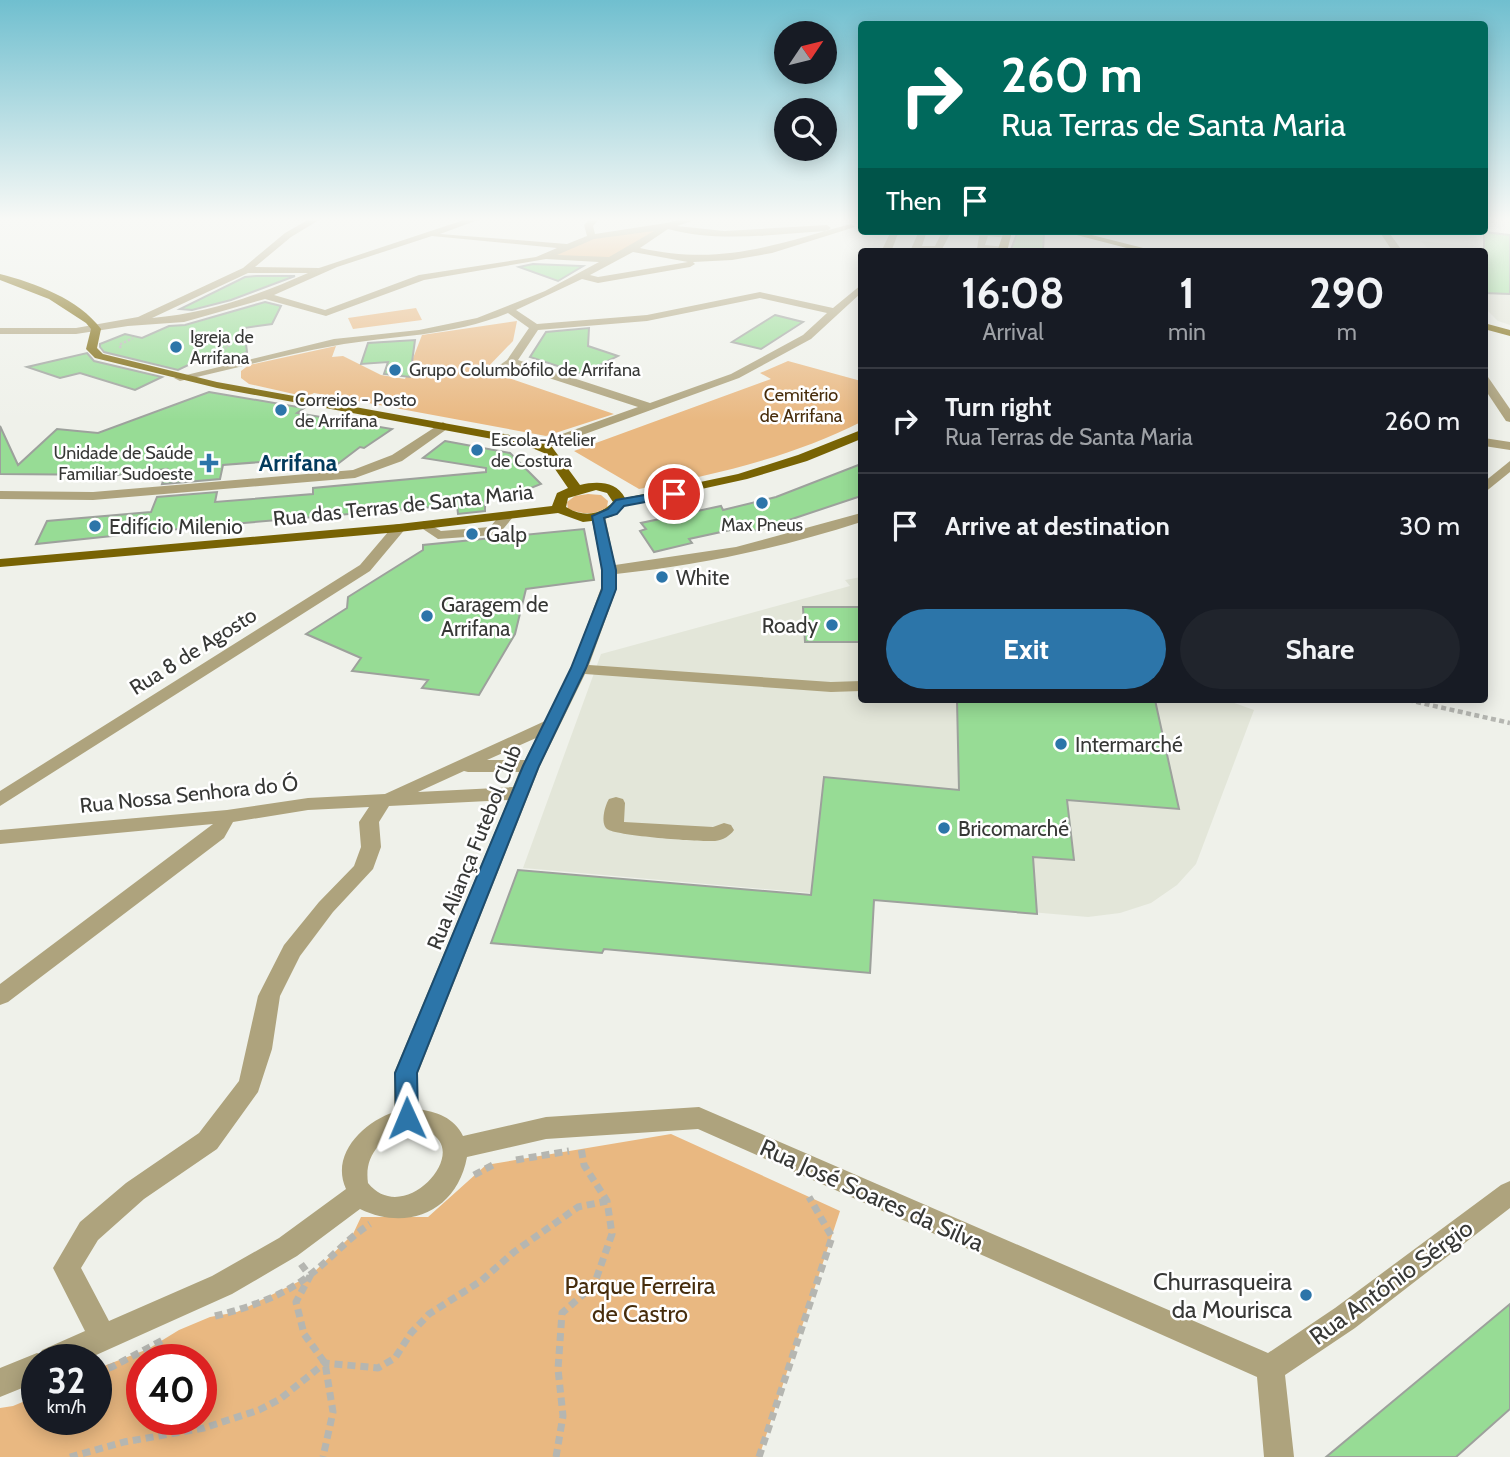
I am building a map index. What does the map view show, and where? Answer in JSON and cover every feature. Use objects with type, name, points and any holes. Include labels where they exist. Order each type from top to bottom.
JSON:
[{"type":"main road","points":[[26,285],[86,317],[96,328],[91,349],[99,356],[217,386],[541,446],[548,450],[576,489],[595,487],[612,490],[617,494],[620,503]]},
{"type":"main road","points":[[1488,327],[1510,333]]},
{"type":"main road","points":[[598,516],[613,511],[620,503],[688,491],[752,475],[858,435]]},
{"type":"main road","name":"Rua das Terras de Santa Maria","points":[[559,509],[562,496],[576,489]]},
{"type":"main road","name":"Rua das Terras de Santa Maria","points":[[0,563],[399,528],[559,509],[579,517],[598,516]]},
{"type":"street","points":[[130,323],[215,285]]},
{"type":"street","points":[[0,331],[96,328],[184,319],[265,296],[290,285]]},
{"type":"street","points":[[180,378],[241,363],[330,327],[407,285]]},
{"type":"street","points":[[265,296],[330,327],[419,333],[480,321],[564,285]]},
{"type":"street","points":[[541,446],[735,376],[807,337],[858,291]]},
{"type":"street","points":[[508,309],[535,327],[647,318],[738,300],[830,316]]},
{"type":"street","points":[[506,365],[535,327]]},
{"type":"street","points":[[217,386],[223,374],[241,363]]},
{"type":"street","points":[[506,365],[561,378],[651,407]]},
{"type":"street","points":[[506,365],[548,385],[634,412]]},
{"type":"street","points":[[548,385],[561,378]]},
{"type":"street","points":[[1488,385],[1510,418]]},
{"type":"street","points":[[0,486],[101,487],[331,467],[362,461],[384,453],[426,423]]},
{"type":"street","points":[[0,495],[93,496],[341,476],[385,464],[443,426]]},
{"type":"street","points":[[1488,443],[1510,446]]},
{"type":"street","points":[[1488,485],[1510,465]]},
{"type":"street","name":"Rua Aliança Futebol Club","points":[[407,1118],[406,1073],[531,766],[579,668],[609,589],[609,570],[598,516]]},
{"type":"street","points":[[609,570],[648,566],[760,546],[858,518]]},
{"type":"street","name":"Rua 8 de Agosto","points":[[0,800],[365,568],[399,528]]},
{"type":"street","points":[[579,668],[831,687],[858,686]]},
{"type":"street","name":"Rua Nossa Senhora do Ó","points":[[383,800],[549,725]]},
{"type":"street","name":"Rua Nossa Senhora do Ó","points":[[458,766],[531,766]]},
{"type":"street","name":"Rua Nossa Senhora do Ó","points":[[0,837],[227,816],[308,804],[521,793]]},
{"type":"street","points":[[103,1337],[66,1268],[89,1231],[135,1191],[208,1141],[250,1085],[260,1049],[269,996],[292,951],[326,906],[363,869],[371,847],[369,822],[383,800]]},
{"type":"street","points":[[617,803],[612,817],[614,824],[621,828],[715,834],[724,830]]},
{"type":"street","points":[[0,996],[217,833],[227,816]]},
{"type":"street","points":[[407,1118],[435,1121],[453,1137],[456,1148],[456,1163],[450,1178],[422,1202],[405,1208],[387,1208],[372,1203],[360,1194],[354,1182],[353,1169],[364,1143],[390,1123],[407,1118]]},
{"type":"street","name":"Rua José Soares da Silva","points":[[456,1148],[546,1128],[699,1118],[1270,1368]]},
{"type":"street","name":"Rua António Sérgio","points":[[1270,1368],[1345,1318],[1510,1193]]},
{"type":"street","points":[[87,1344],[222,1285],[288,1247],[360,1194]]},
{"type":"street","points":[[1270,1368],[1279,1457]]},
{"type":"street","points":[[0,1383],[21,1374]]},
{"type":"path","points":[[179,331],[219,340],[229,346],[196,363],[206,371]]},
{"type":"path","points":[[1421,703],[1510,723]]},
{"type":"path","points":[[510,1161],[590,1146]]},
{"type":"path","points":[[556,1457],[563,1416],[558,1368],[562,1313],[594,1284],[612,1234],[607,1201],[584,1165],[581,1148]]},
{"type":"path","points":[[470,1178],[480,1170],[499,1162]]},
{"type":"path","points":[[759,1457],[832,1237],[809,1197]]},
{"type":"path","points":[[71,1457],[124,1442],[204,1428],[259,1410],[280,1399],[325,1363],[378,1368],[395,1358],[411,1333],[429,1314],[481,1281],[514,1252],[578,1207],[607,1201]]},
{"type":"path","points":[[323,1457],[333,1412],[325,1363],[304,1334],[296,1302],[310,1276],[353,1234],[383,1217]]},
{"type":"path","points":[[210,1317],[237,1312],[310,1276]]},
{"type":"path","points":[[112,1367],[168,1336]]},
{"type":"shaded area","points":[[1488,285],[1510,285],[1510,325],[1498,321],[1488,311]]},
{"type":"shaded area","points":[[858,578],[858,703],[1234,703],[1254,710],[1196,864],[1177,885],[1151,903],[1120,913],[1088,917],[523,868],[601,654],[850,586],[845,580]]},
{"type":"green space","points":[[416,308],[422,320],[353,329],[348,318]]},
{"type":"green space","points":[[517,321],[513,341],[485,370],[614,414],[546,436],[314,393],[307,397],[249,384],[241,378],[241,371],[249,365],[336,346],[332,357],[343,356],[381,375],[405,379],[422,335]]},
{"type":"green space","name":"Cemitério de Arrifana","points":[[788,361],[858,380],[858,423],[780,455],[696,478],[639,489],[574,451],[771,379],[760,373]]},
{"type":"green space","points":[[601,495],[608,501],[607,507],[588,513],[568,509],[567,502],[575,496]]},
{"type":"green space","name":"Parque Ferreira de Castro","points":[[671,1134],[840,1211],[759,1457],[0,1457],[0,1408],[21,1403],[21,1435],[112,1435],[112,1363],[126,1357],[126,1435],[217,1435],[217,1344],[156,1344],[179,1330],[210,1317],[237,1312],[310,1276],[353,1234],[361,1217],[428,1217],[486,1165]]},
{"type":"building","points":[[229,285],[271,285],[231,300],[192,310],[180,309]]},
{"type":"building","points":[[1488,285],[1510,285],[1510,294],[1488,293]]},
{"type":"building","points":[[265,302],[281,306],[272,324],[244,328],[247,352],[231,360],[209,355],[178,370],[104,352],[100,347],[100,344],[125,334],[142,338],[169,326],[185,325]]},
{"type":"building","points":[[775,315],[803,322],[761,349],[732,342]]},
{"type":"building","points":[[589,328],[588,346],[618,356],[582,374],[530,357],[546,332]]},
{"type":"building","points":[[415,340],[410,377],[384,374],[388,362],[361,364],[368,343]]},
{"type":"building","points":[[87,353],[94,361],[162,377],[135,390],[80,373],[60,378],[27,367]]},
{"type":"building","points":[[209,392],[304,408],[297,413],[392,429],[364,448],[360,447],[331,469],[311,471],[311,458],[223,465],[220,479],[162,484],[167,469],[118,475],[0,474],[0,426],[18,465],[57,429],[98,433]]},
{"type":"building","points":[[445,441],[510,453],[541,484],[516,494],[485,500],[485,511],[458,514],[457,505],[207,526],[36,544],[47,521],[151,512],[157,497],[217,492],[215,502],[313,494],[313,488],[486,472],[486,468],[423,458]]},
{"type":"building","points":[[858,465],[858,497],[789,520],[791,522],[752,531],[749,526],[689,539],[692,543],[654,552],[640,531],[646,529],[641,523],[721,506],[723,510],[776,497]]},
{"type":"building","name":"Garagem de Arrifana","points":[[584,529],[594,580],[526,589],[515,634],[479,695],[422,688],[428,680],[352,671],[361,658],[306,634],[347,608],[348,597],[423,550],[423,545]]},
{"type":"building","name":"Roady","points":[[803,607],[858,607],[858,642],[805,642]]},
{"type":"building","points":[[957,703],[1156,703],[1179,809],[1067,800],[1074,860],[1033,857],[1037,914],[874,900],[870,973],[604,949],[602,953],[491,943],[518,870],[811,895],[824,777],[959,790]]},
{"type":"building","points":[[1510,1304],[1510,1409],[1456,1457],[1326,1457]]},
{"type":"place","name":"Igreja de Arrifana","points":[[176,347]]},
{"type":"place","name":"Grupo Columbófilo de Arrifana","points":[[395,370]]},
{"type":"place","name":"Correios - Posto de Arrifana","points":[[281,410]]},
{"type":"place","name":"Escola-Atelier de Costura","points":[[477,450]]},
{"type":"place","name":"Unidade de Saúde Familiar Sudoeste","points":[[209,463]]},
{"type":"place","name":"Max Pneus","points":[[762,503]]},
{"type":"place","name":"Edifício Milenio","points":[[95,526]]},
{"type":"place","name":"Galp","points":[[472,534]]},
{"type":"place","name":"White","points":[[662,577]]},
{"type":"place","name":"Garagem de Arrifana","points":[[427,616]]},
{"type":"place","name":"Roady","points":[[832,625]]},
{"type":"place","name":"Intermarché","points":[[1061,744]]},
{"type":"place","name":"Bricomarché","points":[[944,828]]},
{"type":"place","name":"Churrasqueira da Mourisca","points":[[1306,1295]]},
{"type":"district","name":"Arrifana","points":[[298,463]]},
{"type":"route","points":[[407,1118],[406,1073],[531,766],[579,668],[609,589],[609,570],[598,516],[613,511],[620,503],[674,494]]}]
